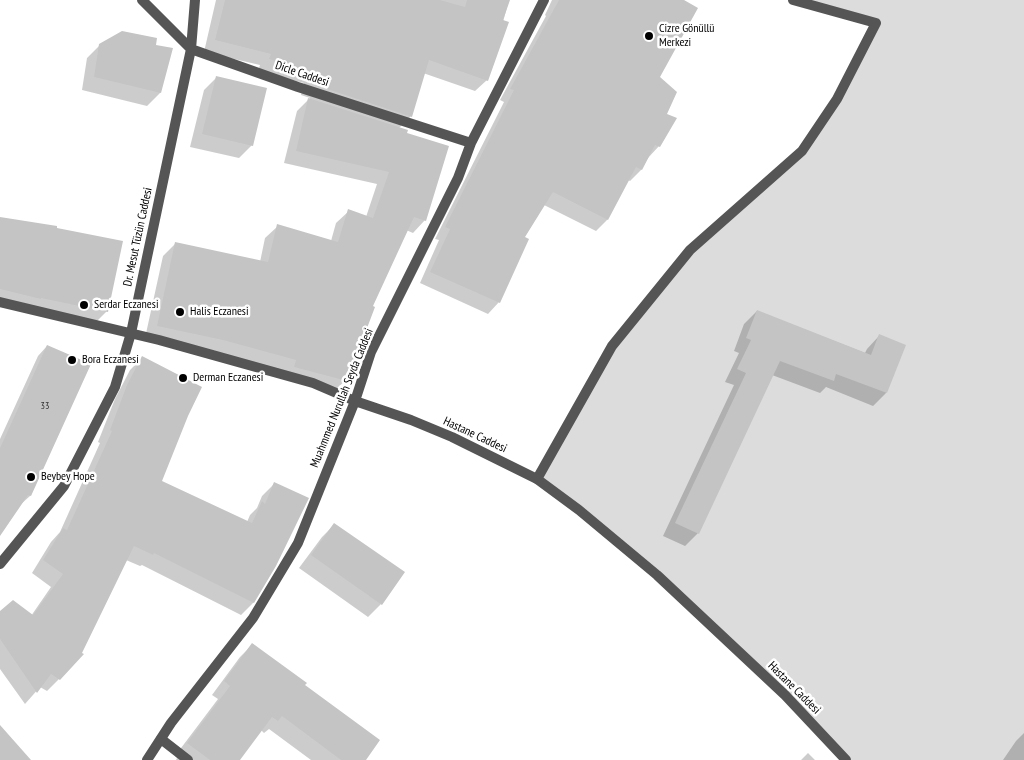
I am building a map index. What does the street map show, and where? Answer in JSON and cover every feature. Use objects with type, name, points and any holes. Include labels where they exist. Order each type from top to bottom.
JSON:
[{"type":"street","name":"Dicle Caddesi","points":[[142,0],[191,49],[298,87],[471,143]]},
{"type":"street","name":"Dr. Mesut Tüzün Caddesi","points":[[0,564],[64,486],[116,387],[131,333],[191,49],[195,0]]},
{"type":"street","name":"Muahmmed Nurullah Seyda Caddesi","points":[[147,760],[171,722],[253,618],[298,543],[355,401],[371,352],[458,178],[471,143],[544,0]]},
{"type":"street","points":[[537,479],[612,346],[690,250],[802,150],[837,99],[876,23],[792,0]]},
{"type":"street","name":"Hastane Caddesi","points":[[0,302],[131,333],[313,383],[355,401],[411,420],[452,437],[537,479],[579,510],[657,575],[785,695],[846,760]]},
{"type":"street","points":[[161,739],[188,760]]},
{"type":"shaded area","points":[[793,0],[1024,0],[1024,760],[846,760],[657,575],[537,479],[612,346],[690,250],[802,151],[875,24]]},
{"type":"building","points":[[225,0],[440,0],[465,7],[467,0],[510,0],[503,20],[509,22],[488,81],[429,60],[412,117],[312,84],[314,72],[269,59],[271,54],[215,40]]},
{"type":"building","points":[[559,0],[684,0],[698,8],[660,77],[677,92],[667,114],[677,118],[660,147],[655,145],[642,170],[636,167],[608,220],[553,192],[525,237],[529,239],[500,303],[430,272],[450,229],[445,227],[514,90],[510,89]]},
{"type":"building","points":[[122,31],[157,38],[156,45],[173,48],[161,93],[94,77],[99,44]]},
{"type":"building","points":[[216,76],[267,88],[253,146],[202,134]]},
{"type":"building","points":[[308,98],[408,130],[407,133],[449,146],[426,221],[414,217],[373,306],[375,307],[347,381],[294,367],[296,360],[223,340],[157,326],[175,242],[268,262],[277,224],[338,242],[348,209],[373,218],[389,172],[296,151]]},
{"type":"building","points":[[0,217],[57,226],[57,228],[123,241],[108,312],[0,289]]},
{"type":"building","points":[[757,310],[871,355],[879,334],[906,345],[887,393],[836,374],[834,381],[780,361],[699,534],[675,523],[746,373],[737,369],[751,340],[746,338]]},
{"type":"building","points":[[47,345],[91,364],[31,496],[28,495],[0,536],[0,448]]},
{"type":"building","points":[[142,356],[202,387],[188,416],[162,481],[252,523],[262,501],[265,504],[274,482],[309,498],[276,566],[254,603],[154,553],[153,555],[134,546],[82,653],[84,654],[60,680],[51,674],[37,693],[0,639],[0,611],[13,600],[33,615],[63,574],[43,560],[63,528],[67,530],[112,431],[110,430],[127,385]]},
{"type":"building","points":[[334,523],[405,572],[382,605],[311,555]]},
{"type":"building","points":[[252,643],[380,740],[366,760],[341,760],[282,716],[278,721],[272,717],[240,760],[210,760],[187,743],[230,686],[224,681]]},
{"type":"building","points":[[0,725],[31,760],[0,760]]},
{"type":"place","name":"Cizre Gönüllü Merkezi","points":[[649,36]]},
{"type":"place","name":"Serdar Eczanesi","points":[[84,305]]},
{"type":"place","name":"Halis Eczanesi","points":[[180,312]]},
{"type":"place","name":"Bora Eczanesi","points":[[72,360]]},
{"type":"place","name":"Derman Eczanesi","points":[[183,378]]},
{"type":"place","name":"Beybey Hope","points":[[31,477]]}]
